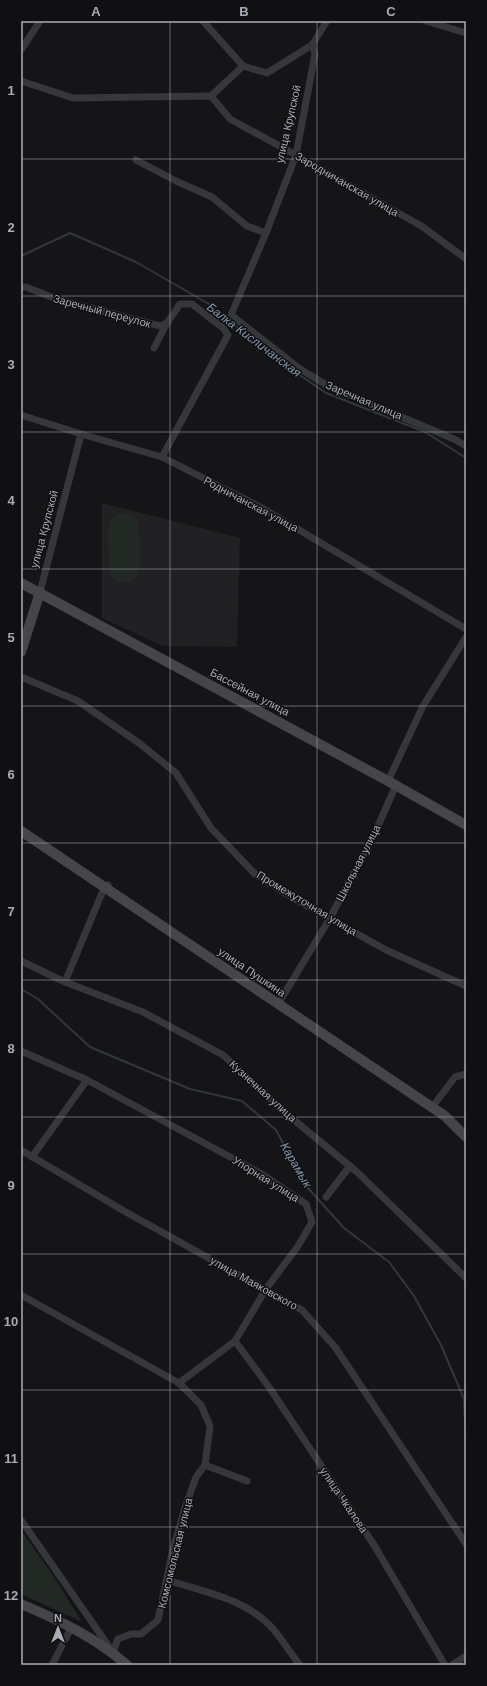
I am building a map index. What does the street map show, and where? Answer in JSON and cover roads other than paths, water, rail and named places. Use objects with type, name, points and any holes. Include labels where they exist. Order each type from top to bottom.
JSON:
[{"type":"street","points":[[21,50],[40,21]]},
{"type":"street","points":[[203,21],[243,66],[267,73],[312,45],[327,21]]},
{"type":"street","points":[[426,21],[466,33]]},
{"type":"street","name":"улица Крупской","points":[[231,315],[266,233],[296,155],[315,54],[312,45]]},
{"type":"street","points":[[21,81],[73,98],[211,96],[243,66]]},
{"type":"street","name":"Зародничанская улица","points":[[211,96],[230,119],[423,227],[466,259]]},
{"type":"street","points":[[136,160],[176,181],[212,197],[247,226],[266,233]]},
{"type":"street","name":"Заречный переулок","points":[[21,287],[26,287],[56,299],[160,326],[168,323],[180,304],[192,304],[223,328],[228,335],[162,457]]},
{"type":"street","name":"Заречная улица","points":[[231,315],[300,369],[330,387],[454,439],[466,446]]},
{"type":"street","points":[[154,348],[168,323]]},
{"type":"street","name":"Родничанская улица","points":[[21,415],[162,457],[262,508],[466,629]]},
{"type":"street","name":"улица Крупской","points":[[21,652],[40,592],[81,434]]},
{"type":"street","name":"Бассейная улица","points":[[21,583],[392,783],[466,825]]},
{"type":"street","name":"Школьная улица","points":[[280,1001],[330,918],[374,834],[392,783],[423,706],[466,637]]},
{"type":"street","name":"Промежуточная улица","points":[[21,677],[78,701],[139,743],[176,773],[211,828],[255,874],[293,898],[386,950],[466,986]]},
{"type":"street","name":"улица Пушкина","points":[[21,825],[106,886],[137,901],[280,1001],[436,1102],[466,1129]]},
{"type":"street","name":"улица Пушкина","points":[[21,831],[106,886],[445,1116],[466,1137]]},
{"type":"street","points":[[65,982],[106,886]]},
{"type":"street","name":"Кузнечная улица","points":[[21,961],[65,982],[143,1012],[223,1055],[282,1110],[350,1166],[466,1278]]},
{"type":"street","name":"Упорная улица","points":[[21,1052],[87,1080],[260,1173],[306,1204],[312,1222],[298,1246],[266,1289],[235,1341],[179,1382]]},
{"type":"street","points":[[436,1102],[455,1077],[466,1074]]},
{"type":"street","points":[[32,1157],[87,1080]]},
{"type":"street","name":"улица Маяковского","points":[[21,1150],[302,1310],[335,1347],[466,1544]]},
{"type":"street","points":[[326,1197],[350,1166]]},
{"type":"street","name":"Комсомольская улица","points":[[21,1294],[179,1382],[201,1405],[210,1426],[205,1465],[196,1477],[185,1508],[173,1549],[158,1620],[141,1634],[131,1634],[118,1639],[111,1654]]},
{"type":"street","name":"улица Чкалова","points":[[235,1341],[269,1387],[374,1545],[445,1665]]},
{"type":"street","points":[[205,1465],[247,1481]]},
{"type":"street","points":[[21,1520],[111,1654],[122,1665]]},
{"type":"street","points":[[167,1580],[232,1600],[256,1614],[274,1630],[300,1665]]},
{"type":"street","points":[[21,1604],[39,1612],[127,1665]]},
{"type":"street","points":[[21,1608],[70,1630]]},
{"type":"street","points":[[52,1665],[70,1630]]},
{"type":"street","points":[[452,1665],[466,1656]]},
{"type":"waterway","name":"Балка Кисличанская","points":[[21,256],[70,233],[136,262],[214,307],[266,352],[326,393],[425,432],[466,458]]},
{"type":"waterway","name":"Карамык","points":[[21,989],[38,999],[90,1047],[190,1089],[242,1101],[276,1130],[307,1187],[344,1228],[389,1262],[414,1296],[441,1345],[464,1399],[466,1444]]}]
